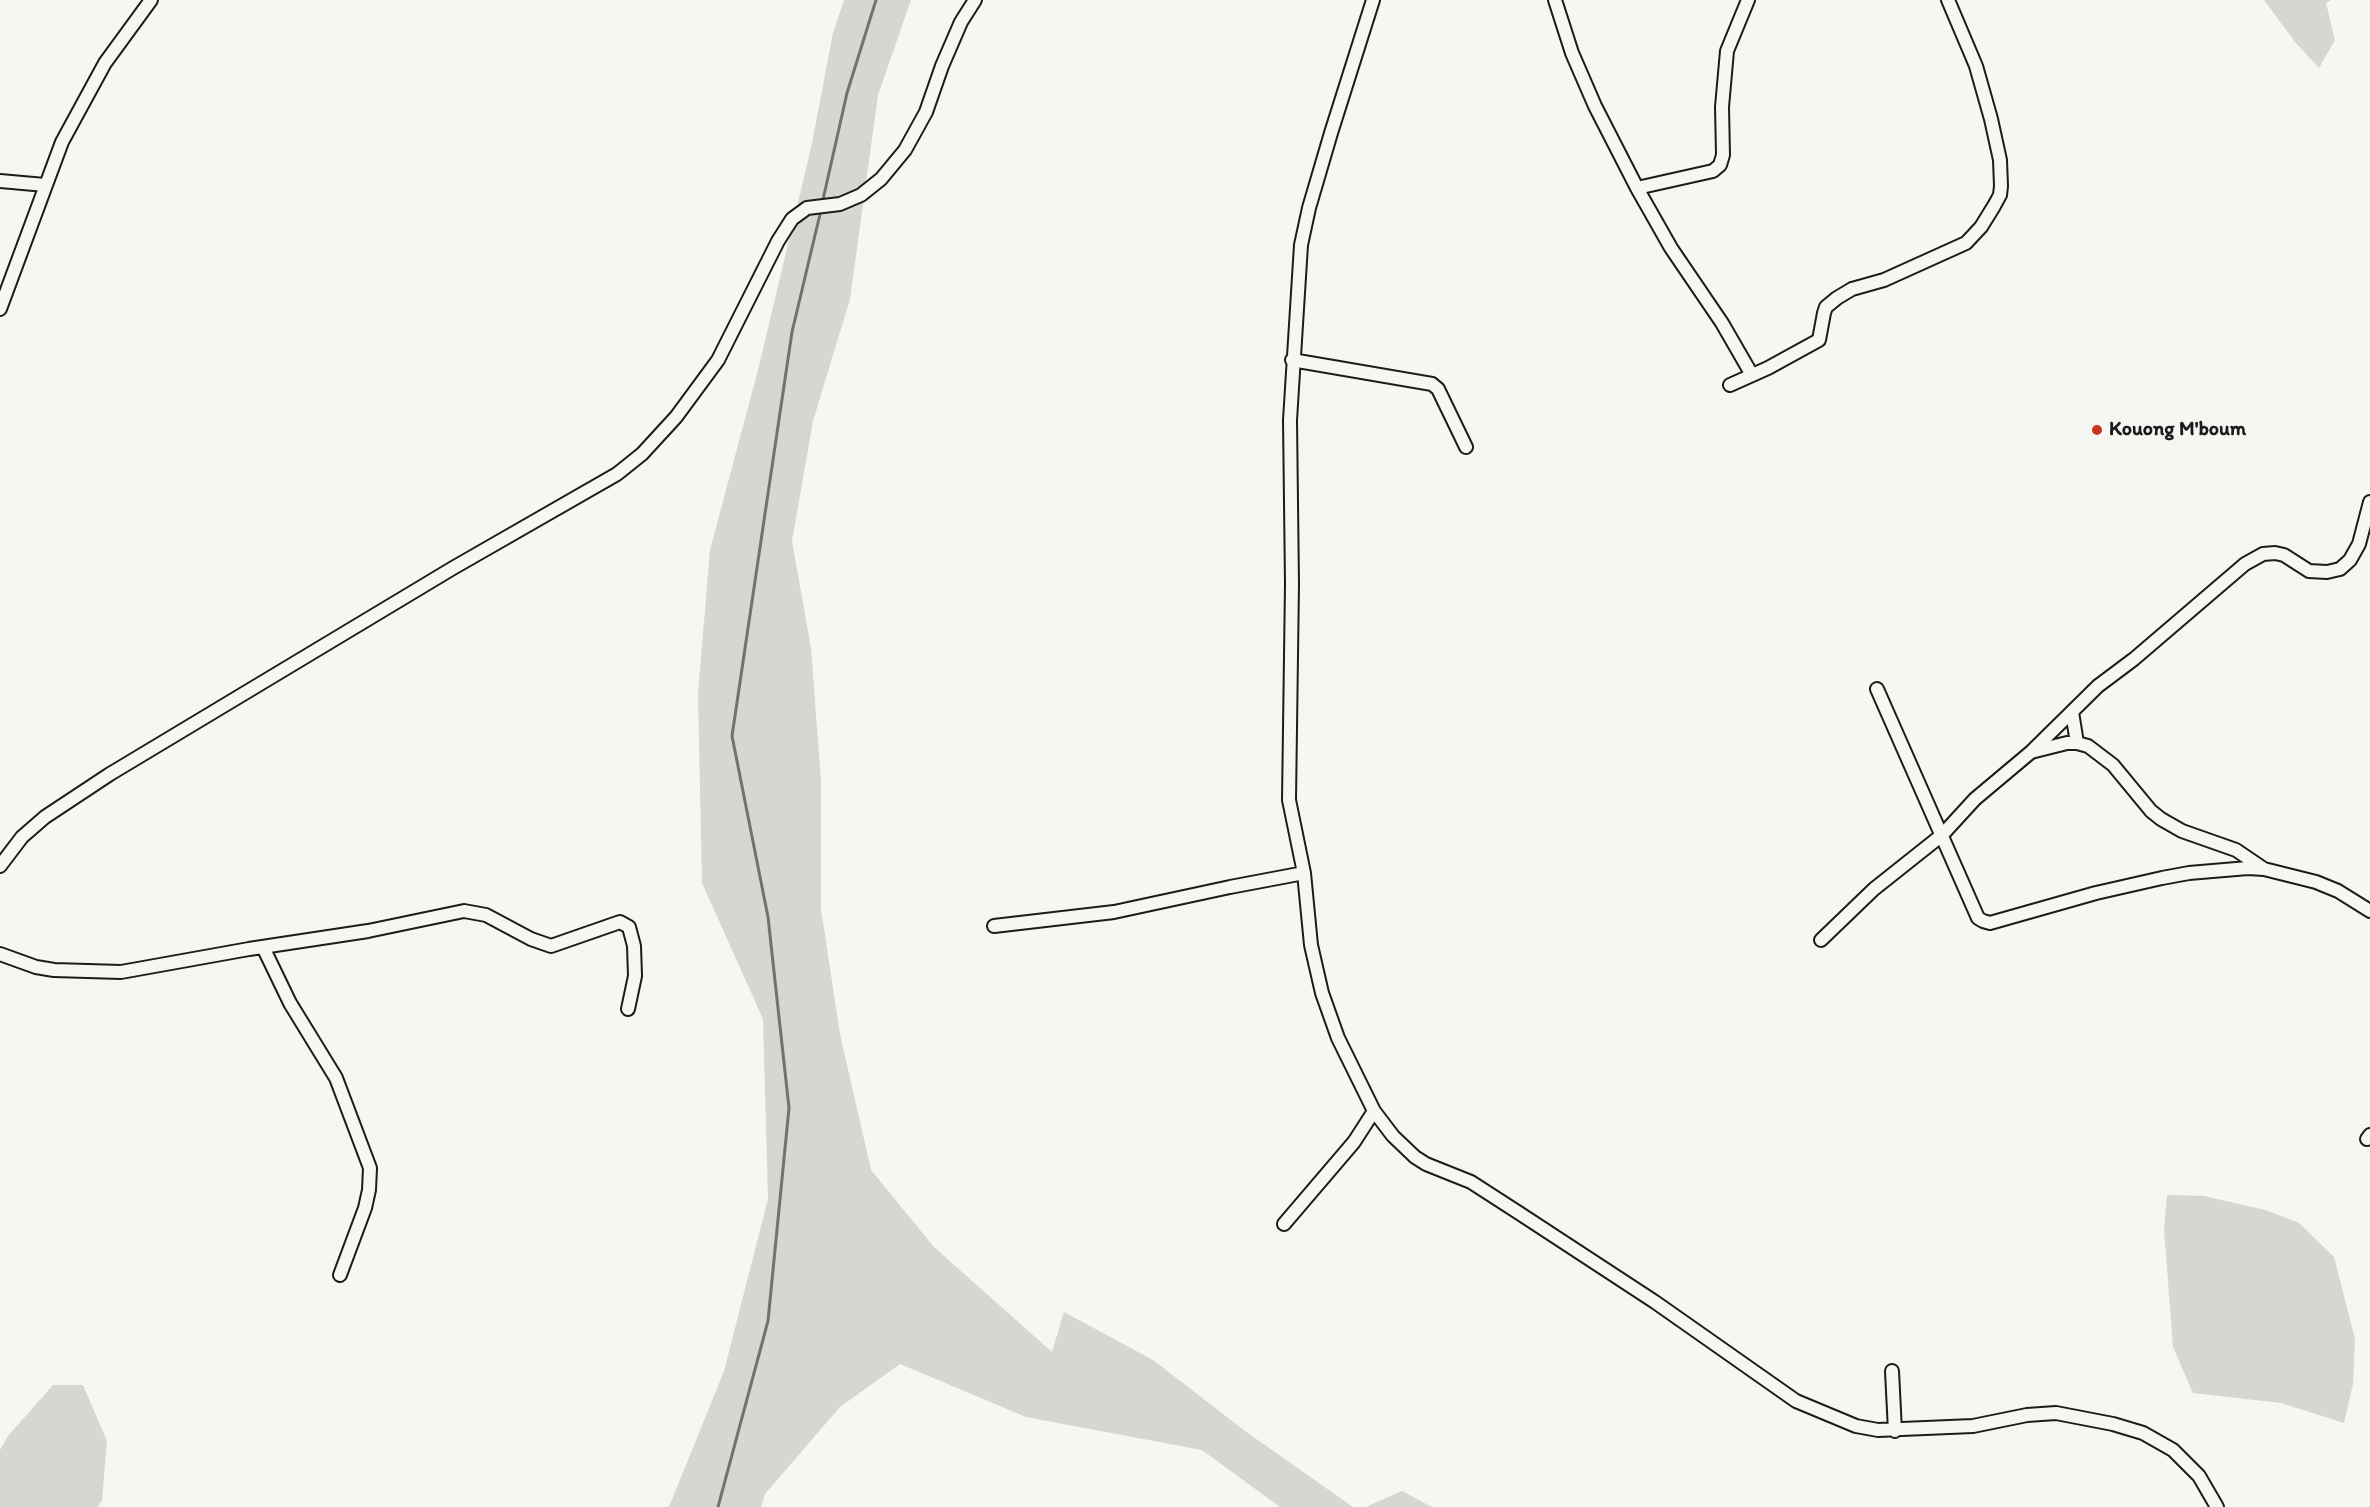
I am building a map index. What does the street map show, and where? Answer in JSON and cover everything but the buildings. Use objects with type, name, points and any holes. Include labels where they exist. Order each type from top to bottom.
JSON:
[{"type":"street","points":[[0,309],[62,142],[105,63],[151,0]]},
{"type":"street","points":[[0,866],[22,837],[45,817],[110,774],[453,568],[617,474],[642,454],[676,417],[718,360],[778,241],[792,219],[807,208],[840,204],[861,195],[877,184],[899,158],[926,112],[957,33],[975,0]]},
{"type":"street","points":[[1373,0],[1309,208],[1301,244],[1290,420],[1292,584],[1289,800],[1304,873],[1310,939],[1323,993],[1338,1038],[1374,1112],[1393,1136],[1415,1157],[1426,1164],[1471,1182],[1655,1302],[1796,1401],[1856,1426],[1895,1431],[1973,1426],[2056,1413],[2113,1424],[2144,1433],[2173,1450],[2199,1476],[2217,1507]]},
{"type":"street","points":[[1556,0],[1572,53],[1585,85],[1637,188],[1671,248],[1722,323],[1752,375]]},
{"type":"street","points":[[1637,188],[1713,171],[1720,165],[1723,155],[1722,107],[1727,51],[1748,0]]},
{"type":"street","points":[[1730,385],[1820,340],[1826,307],[1837,297],[1852,289],[1884,280],[1966,243],[1988,216],[2000,195],[2000,160],[1982,85],[1948,0]]},
{"type":"street","points":[[0,181],[45,185]]},
{"type":"street","points":[[1292,360],[1432,384],[1438,389],[1466,447]]},
{"type":"street","points":[[1821,940],[1874,889],[1942,834],[1975,799],[2031,752],[2098,686],[2134,659],[2228,577],[2263,554],[2275,553],[2284,555],[2309,572],[2340,569],[2350,560],[2359,544],[2370,502]]},
{"type":"street","points":[[1877,689],[1978,918],[1990,923],[2096,893],[2162,878],[2222,870],[2264,869],[2316,882],[2338,891],[2370,911]]},
{"type":"street","points":[[2072,712],[2077,743]]},
{"type":"street","points":[[2031,752],[2077,743],[2088,746],[2113,765],[2151,811],[2161,819],[2182,831],[2235,850],[2264,869]]},
{"type":"street","points":[[994,926],[1114,912],[1304,873]]},
{"type":"street","points":[[0,954],[36,967],[54,970],[121,972],[263,947],[368,932],[464,911],[486,915],[531,939],[551,946],[620,922],[629,927],[634,946],[635,976],[628,1009]]},
{"type":"street","points":[[263,947],[291,1003],[336,1078],[370,1168],[365,1208],[340,1275]]},
{"type":"street","points":[[1284,1224],[1354,1142],[1374,1112]]},
{"type":"street","points":[[1892,1371],[1895,1431]]},
{"type":"shaded area","points":[[844,0],[911,0],[878,95],[850,299],[813,421],[792,541],[811,648],[821,782],[821,909],[840,1034],[871,1170],[934,1247],[1052,1352],[1064,1312],[1153,1360],[1245,1431],[1353,1507],[1280,1507],[1202,1450],[1026,1417],[900,1364],[840,1407],[765,1494],[761,1507],[669,1507],[724,1371],[768,1199],[763,1019],[702,883],[698,694],[710,550],[758,370],[811,148],[833,33]]},
{"type":"shaded area","points":[[2264,0],[2331,0],[2326,3],[2335,40],[2319,68],[2295,42]]},
{"type":"shaded area","points":[[2167,1195],[2204,1196],[2265,1210],[2299,1223],[2334,1257],[2355,1339],[2353,1384],[2344,1423],[2281,1403],[2193,1393],[2173,1347],[2164,1230]]},
{"type":"shaded area","points":[[53,1385],[83,1385],[107,1441],[102,1501],[97,1507],[0,1507],[0,1450],[8,1436]]},
{"type":"shaded area","points":[[1402,1491],[1432,1507],[1366,1507]]},
{"type":"waterway","points":[[822,204],[847,93],[876,0]]},
{"type":"waterway","points":[[718,1507],[768,1321],[789,1108],[768,917],[732,736],[792,332],[821,210]]},
{"type":"place","name":"Kouong M'boum","points":[[2097,430]]}]
